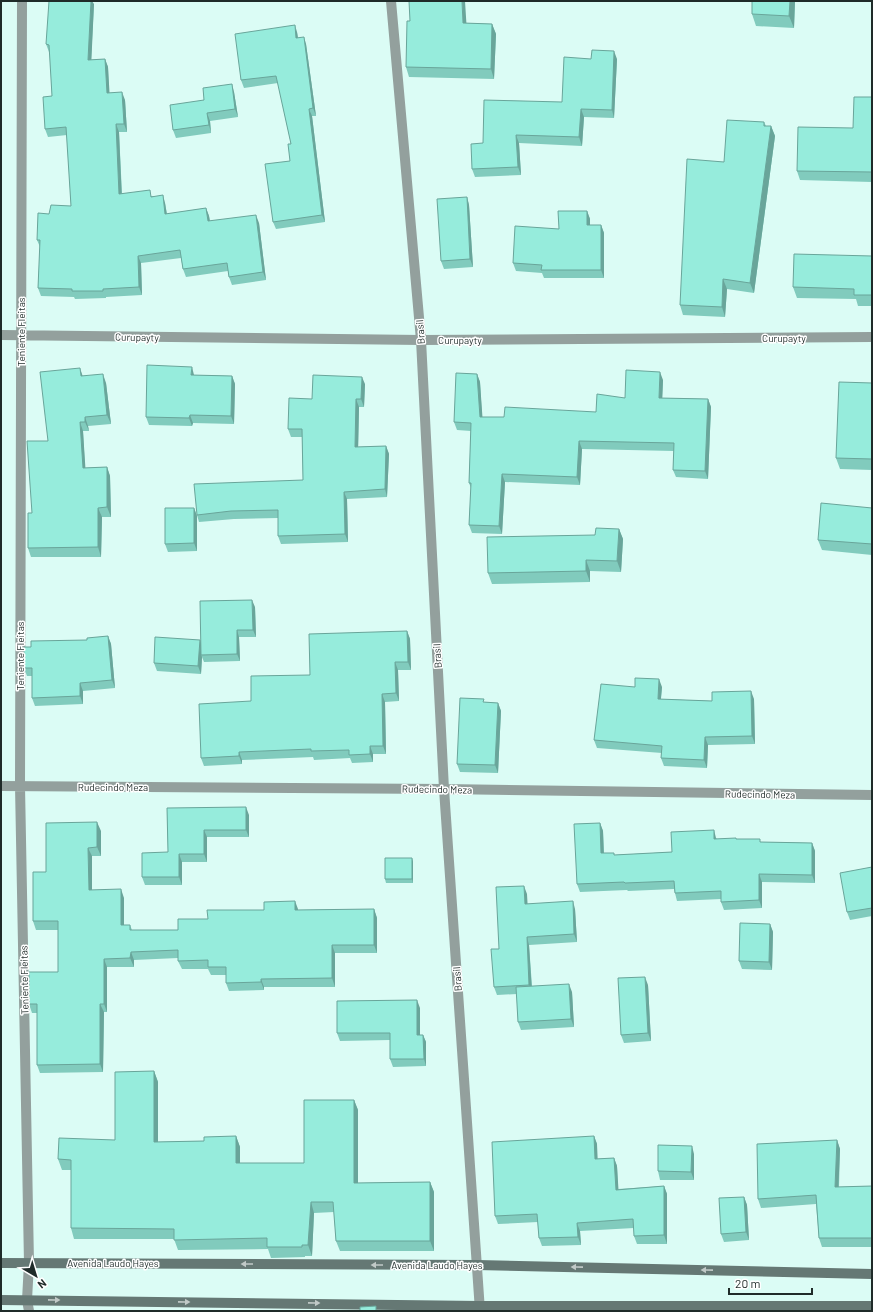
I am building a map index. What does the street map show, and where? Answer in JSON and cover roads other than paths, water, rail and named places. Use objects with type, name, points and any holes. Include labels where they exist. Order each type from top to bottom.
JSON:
[{"type":"street","name":"Teniente Fleitas","points":[[22,1],[20,786],[29,1311]]},
{"type":"street","name":"Brasil","points":[[391,1],[421,340],[444,789],[479,1308]]},
{"type":"street","name":"Curupayty","points":[[1,335],[421,340],[872,337]]},
{"type":"street","name":"Rudecindo Meza","points":[[1,786],[444,789],[872,795]]},
{"type":"street","name":"Avenida Laudo Hayes","points":[[1,1263],[477,1265],[872,1274]]},
{"type":"street","points":[[1,1300],[479,1308],[872,1306]]}]
